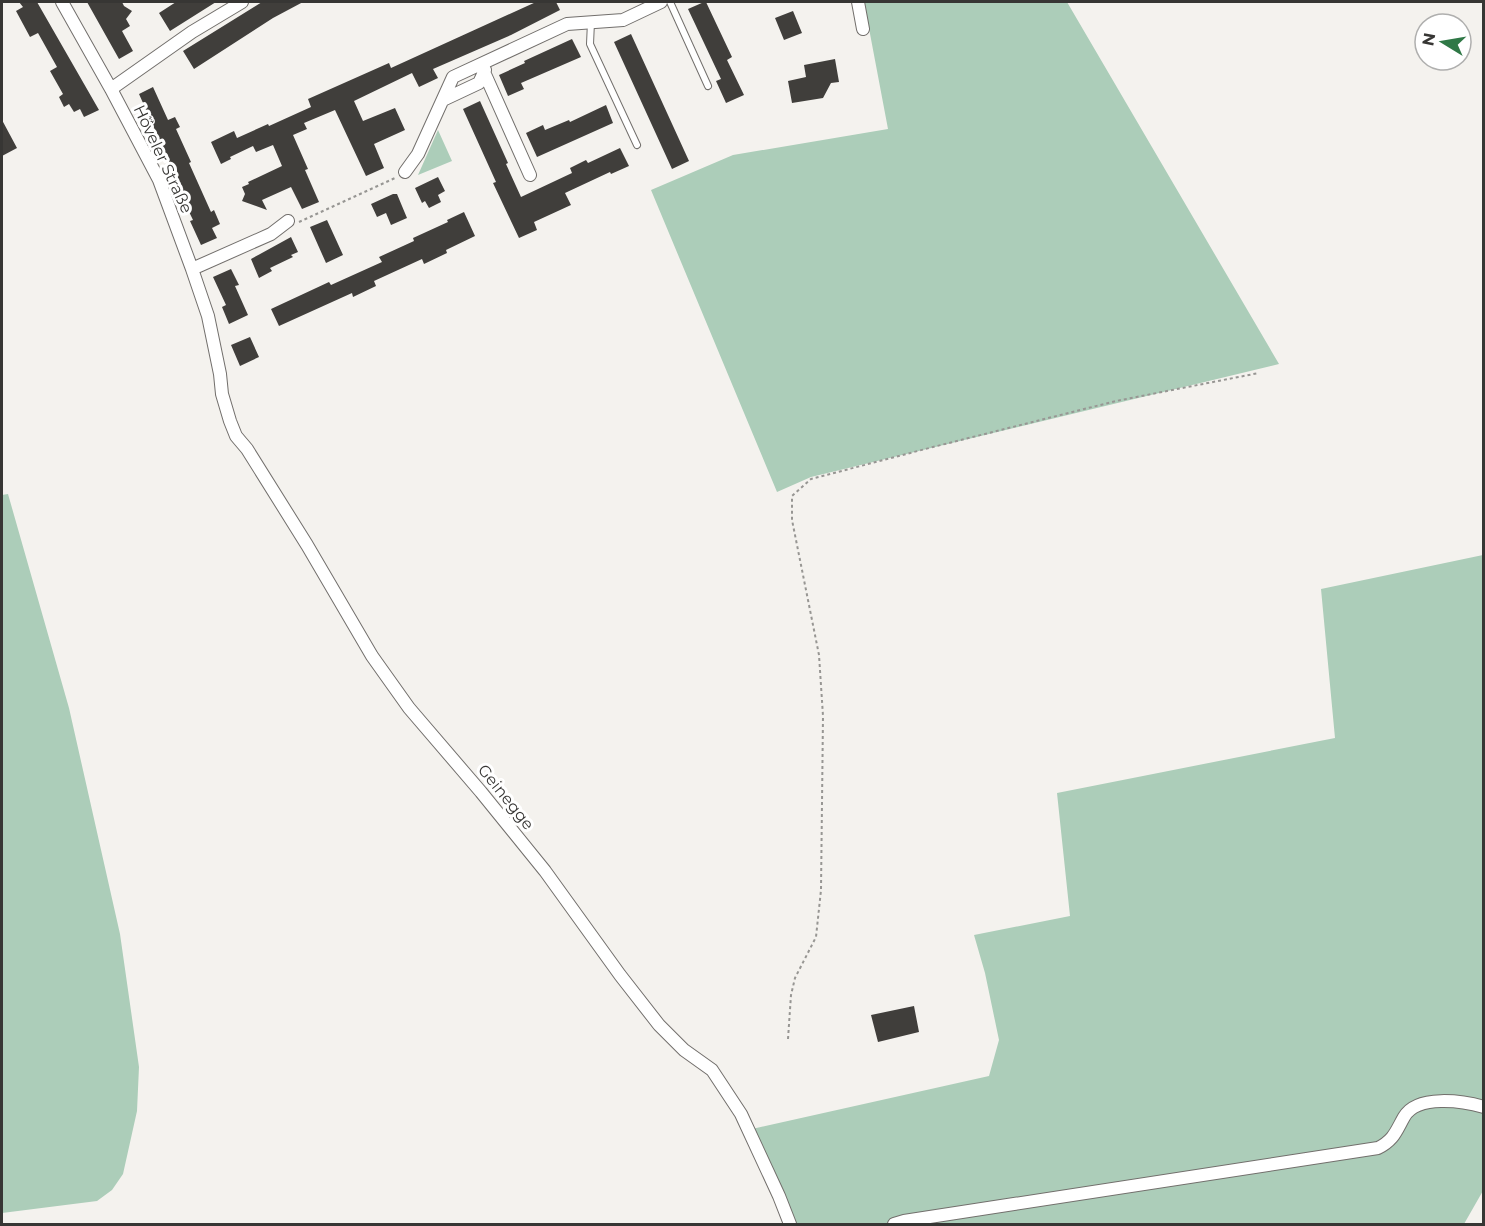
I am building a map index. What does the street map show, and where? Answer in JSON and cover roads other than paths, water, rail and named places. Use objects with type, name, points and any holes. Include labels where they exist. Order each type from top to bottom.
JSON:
[{"type":"street","name":"Höveler Straße","points":[[62,2],[159,180],[208,316],[220,374]]},
{"type":"street","points":[[111,89],[192,32],[242,2]]},
{"type":"street","points":[[405,172],[418,154],[445,99],[453,77],[485,67],[567,24],[623,20],[661,2]]},
{"type":"street","points":[[858,2],[863,29]]},
{"type":"street","points":[[485,67],[530,175]]},
{"type":"street","points":[[192,269],[294,222]]},
{"type":"street","name":"Geinegge","points":[[220,374],[222,394],[236,436],[247,449],[307,545],[372,656],[409,708],[545,871],[659,1025],[684,1050],[712,1070],[741,1114],[790,1224]]},
{"type":"street","points":[[894,1224],[1378,1148],[1395,1136],[1409,1110],[1421,1103],[1446,1101],[1484,1107]]},
{"type":"lane","points":[[670,2],[708,86]]},
{"type":"lane","points":[[591,22],[590,44],[637,146]]}]
